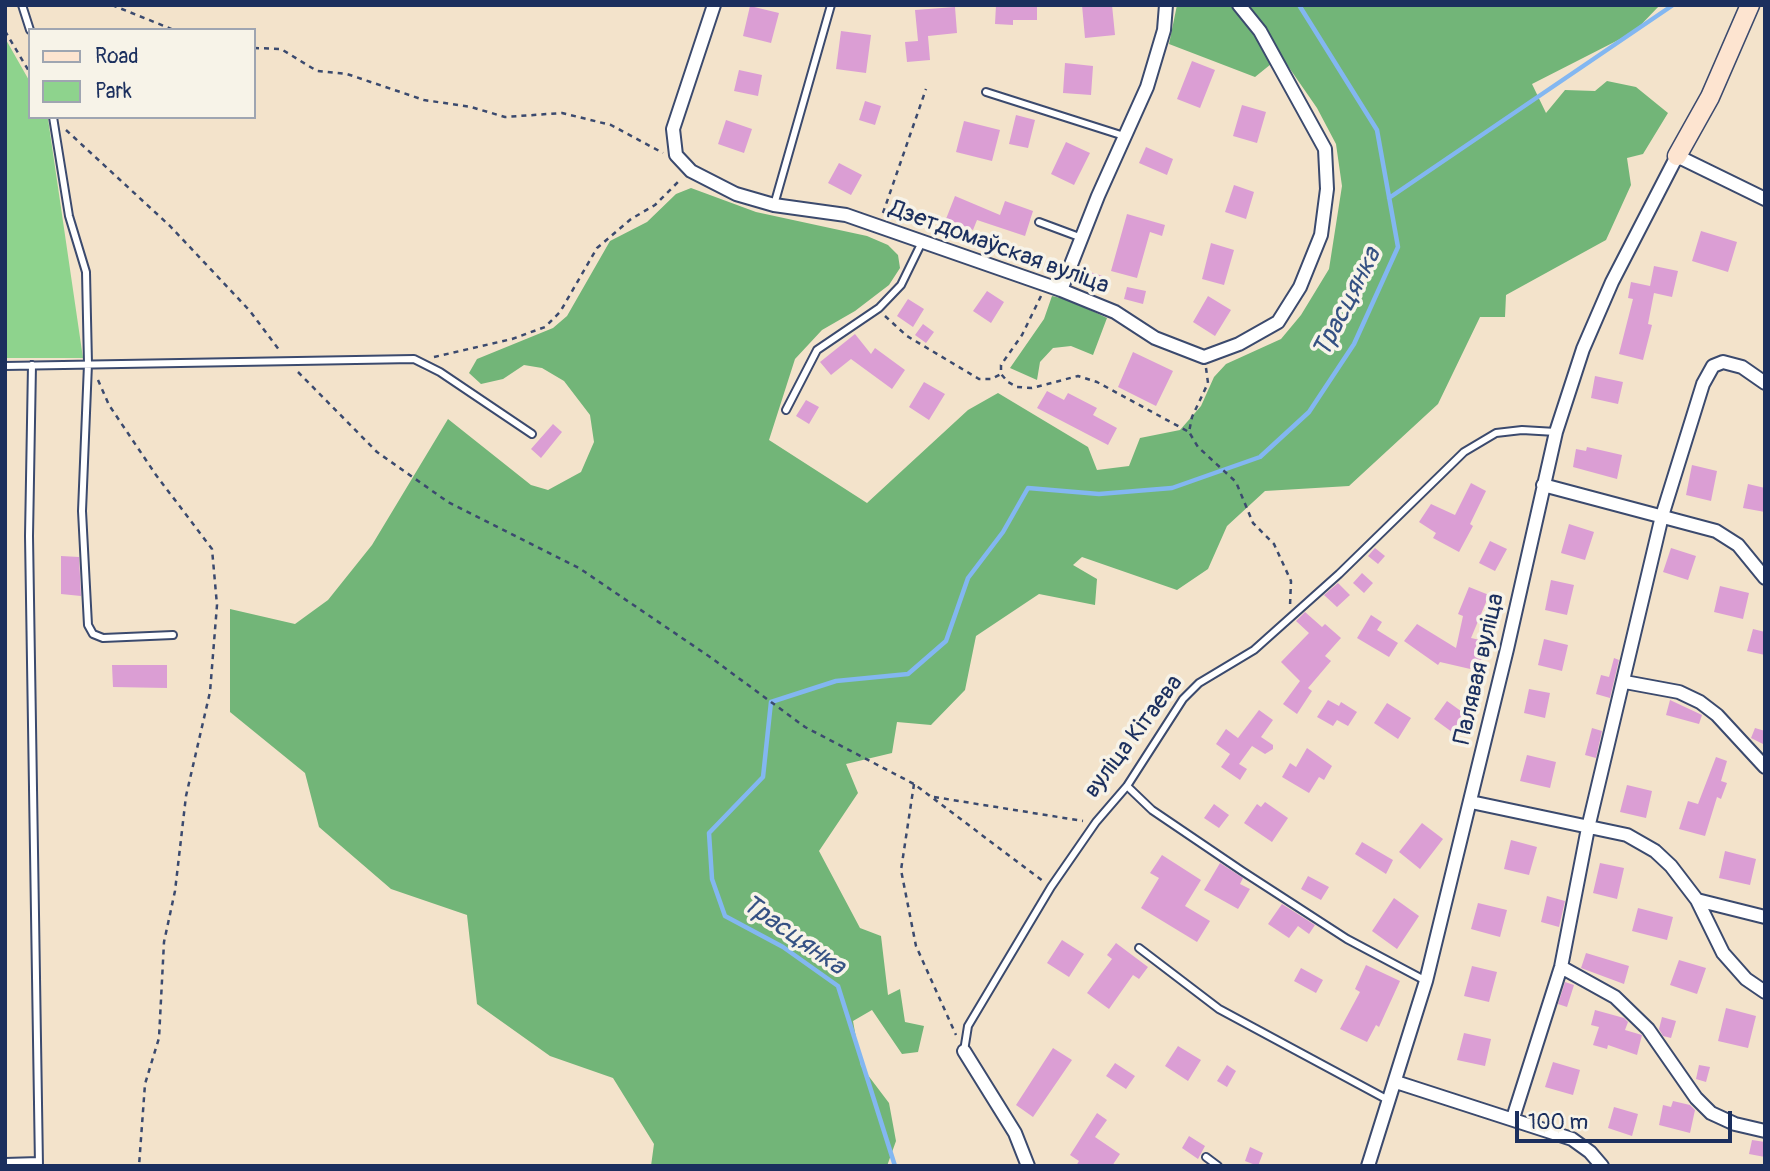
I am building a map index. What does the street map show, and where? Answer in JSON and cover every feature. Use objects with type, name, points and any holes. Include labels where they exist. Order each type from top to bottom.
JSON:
[{"type":"street","points":[[677,155],[673,129],[714,5]]},
{"type":"street","points":[[1062,290],[1147,87],[1164,30],[1166,5]]},
{"type":"street","points":[[1204,357],[1239,344],[1278,322],[1300,287],[1321,235],[1327,189],[1325,149],[1260,31],[1239,5]]},
{"type":"street","points":[[1750,5],[1710,97],[1677,156],[1765,199]]},
{"type":"street","name":"Дзетдомаўская вуліца","points":[[677,155],[691,171],[724,189],[774,205],[846,215],[1045,284],[1115,312],[1155,338],[1204,357]]},
{"type":"street","name":"Палявая вуліца","points":[[1396,1082],[1426,981],[1471,802],[1556,432],[1583,349],[1612,282],[1677,156]]},
{"type":"street","points":[[1513,1118],[1561,967],[1588,828],[1625,682],[1662,516],[1703,384],[1713,366],[1723,362],[1742,367],[1765,383]]},
{"type":"street","points":[[1543,485],[1716,531],[1760,564],[1765,578]]},
{"type":"street","points":[[1625,682],[1679,692],[1700,702],[1717,715],[1765,767]]},
{"type":"street","points":[[1471,802],[1627,835],[1654,851],[1671,866],[1697,900],[1723,953],[1746,979],[1765,992]]},
{"type":"street","points":[[1697,900],[1765,917]]},
{"type":"street","points":[[1561,967],[1615,997],[1648,1029],[1696,1098],[1711,1114],[1765,1131]]},
{"type":"street","points":[[964,1051],[1015,1133],[1028,1166]]},
{"type":"street","points":[[1368,1166],[1396,1082],[1572,1139],[1590,1152],[1602,1166]]},
{"type":"lane","points":[[22,5],[29,28]]},
{"type":"lane","points":[[774,205],[831,5]]},
{"type":"lane","points":[[986,92],[1125,136]]},
{"type":"lane","points":[[53,119],[69,216],[86,272],[90,364],[82,510],[88,625],[93,634],[103,638],[173,635]]},
{"type":"lane","points":[[1039,222],[1082,238]]},
{"type":"lane","points":[[786,411],[808,363],[817,350],[879,308],[901,285],[922,242]]},
{"type":"lane","points":[[5,366],[286,359],[414,359],[440,372],[532,434]]},
{"type":"lane","points":[[5,1162],[39,1163],[29,536],[32,365]]},
{"type":"lane","name":"вуліца Кітаева","points":[[964,1051],[968,1026],[1051,887],[1096,822],[1128,786],[1183,699],[1199,683],[1254,650],[1339,574],[1464,452],[1496,433],[1522,430],[1556,432]]},
{"type":"lane","points":[[1128,786],[1152,810],[1242,871],[1347,939],[1426,981]]},
{"type":"lane","points":[[1139,948],[1219,1009],[1390,1101]]},
{"type":"lane","points":[[1206,1157],[1219,1166]]},
{"type":"path","points":[[112,5],[169,28]]},
{"type":"path","points":[[5,31],[28,70]]},
{"type":"path","points":[[256,48],[281,50],[317,71],[347,74],[424,100],[471,107],[505,117],[562,113],[611,125],[657,153],[677,155]]},
{"type":"path","points":[[879,226],[926,89]]},
{"type":"path","points":[[54,119],[170,226],[250,311],[286,359],[377,452],[448,502],[579,568],[710,657],[805,727],[914,784],[1051,887]]},
{"type":"path","points":[[414,359],[440,357],[512,339],[545,327],[560,312],[597,248],[611,234],[655,205],[691,171]]},
{"type":"path","points":[[1001,374],[1001,365],[1035,312],[1045,284]]},
{"type":"path","points":[[879,308],[906,336],[979,379],[990,379],[1001,374]]},
{"type":"path","points":[[1189,432],[1192,417],[1208,383],[1204,357]]},
{"type":"path","points":[[90,364],[109,405],[212,550],[217,605],[210,692],[186,796],[175,891],[163,942],[159,1038],[145,1084],[139,1166]]},
{"type":"path","points":[[1001,374],[1017,387],[1031,388],[1077,376],[1097,382],[1189,432],[1198,447],[1236,482],[1253,523],[1273,544],[1291,581],[1289,616]]},
{"type":"path","points":[[914,784],[901,870],[916,946],[964,1051]]},
{"type":"path","points":[[931,797],[1096,822]]},
{"type":"green space","points":[[1177,5],[1660,5],[1634,32],[1532,84],[1546,113],[1565,90],[1595,91],[1607,81],[1636,87],[1668,113],[1643,154],[1627,158],[1631,185],[1606,240],[1506,295],[1505,317],[1480,317],[1438,404],[1349,486],[1265,491],[1227,526],[1208,569],[1177,590],[1082,557],[1073,565],[1097,579],[1095,605],[1039,594],[976,636],[965,690],[931,725],[897,722],[892,753],[846,764],[858,793],[819,851],[860,928],[881,936],[888,995],[900,989],[905,1022],[924,1026],[918,1052],[902,1054],[872,1010],[853,1021],[861,1066],[889,1103],[896,1141],[887,1166],[651,1166],[654,1144],[613,1078],[550,1056],[477,1004],[467,915],[391,889],[319,827],[305,773],[230,712],[230,609],[295,624],[328,600],[372,545],[448,419],[531,485],[548,490],[581,472],[594,442],[590,415],[564,381],[542,368],[524,365],[503,379],[481,384],[469,373],[477,359],[553,328],[567,316],[610,241],[647,222],[676,194],[691,188],[756,212],[867,236],[888,245],[898,255],[900,268],[889,285],[855,311],[822,330],[795,359],[769,440],[867,503],[968,410],[998,393],[1088,447],[1097,470],[1129,466],[1140,438],[1180,430],[1201,406],[1214,377],[1226,364],[1281,339],[1301,315],[1329,269],[1342,186],[1336,144],[1317,108],[1281,56],[1255,77],[1169,44]]},
{"type":"green space","points":[[5,38],[28,78],[28,119],[48,119],[83,358],[5,358]]},
{"type":"green space","points":[[1052,296],[1069,300],[1107,318],[1093,355],[1071,346],[1053,348],[1040,362],[1037,380],[1010,368],[1044,319]]},
{"type":"building","points":[[996,5],[1037,5],[1037,20],[1013,20],[1013,25],[995,24]]},
{"type":"building","points":[[1082,5],[1112,5],[1115,35],[1085,38]]},
{"type":"building","points":[[750,6],[779,13],[771,43],[743,36]]},
{"type":"building","points":[[955,7],[957,33],[928,36],[930,60],[907,62],[905,42],[918,41],[915,10]]},
{"type":"building","points":[[841,31],[871,35],[866,73],[836,69]]},
{"type":"building","points":[[1192,61],[1215,70],[1200,108],[1177,99]]},
{"type":"building","points":[[1065,63],[1093,66],[1091,95],[1063,93]]},
{"type":"building","points":[[739,70],[762,75],[758,96],[734,91]]},
{"type":"building","points":[[865,101],[881,106],[875,125],[859,120]]},
{"type":"building","points":[[1242,105],[1266,112],[1257,143],[1233,136]]},
{"type":"building","points":[[1016,115],[1035,120],[1028,148],[1009,144]]},
{"type":"building","points":[[726,120],[752,129],[744,153],[718,144]]},
{"type":"building","points":[[964,121],[1000,130],[992,161],[956,152]]},
{"type":"building","points":[[1066,142],[1090,153],[1074,185],[1051,174]]},
{"type":"building","points":[[1146,147],[1173,159],[1167,175],[1139,163]]},
{"type":"building","points":[[839,163],[862,175],[851,195],[828,183]]},
{"type":"building","points":[[1234,185],[1254,192],[1246,219],[1225,212]]},
{"type":"building","points":[[955,196],[1000,215],[1005,201],[1033,211],[1025,236],[977,220],[973,230],[946,219]]},
{"type":"building","points":[[1127,214],[1165,225],[1162,236],[1150,232],[1137,278],[1111,271]]},
{"type":"building","points":[[1701,231],[1737,242],[1728,272],[1692,261]]},
{"type":"building","points":[[1211,243],[1234,250],[1224,285],[1202,279]]},
{"type":"building","points":[[1654,266],[1678,271],[1672,297],[1654,293],[1648,324],[1652,325],[1643,360],[1619,354],[1633,299],[1628,298],[1631,282],[1650,286]]},
{"type":"building","points":[[1090,272],[1106,277],[1102,289],[1087,284]]},
{"type":"building","points":[[1127,287],[1146,291],[1143,304],[1124,299]]},
{"type":"building","points":[[987,291],[1004,302],[991,323],[973,311]]},
{"type":"building","points":[[1208,296],[1231,310],[1215,336],[1193,322]]},
{"type":"building","points":[[908,299],[924,309],[913,327],[897,316]]},
{"type":"building","points":[[923,324],[934,332],[926,343],[915,335]]},
{"type":"building","points":[[855,334],[871,354],[875,348],[905,370],[892,389],[851,359],[831,375],[820,362]]},
{"type":"building","points":[[1133,352],[1173,371],[1156,406],[1118,387]]},
{"type":"building","points":[[1595,376],[1623,382],[1618,404],[1591,398]]},
{"type":"building","points":[[924,382],[945,394],[929,420],[909,407]]},
{"type":"building","points":[[1047,391],[1064,400],[1068,393],[1097,408],[1093,415],[1117,428],[1108,445],[1037,408]]},
{"type":"building","points":[[806,400],[819,407],[809,424],[796,416]]},
{"type":"building","points":[[553,424],[562,432],[541,458],[531,449]]},
{"type":"building","points":[[1587,447],[1622,455],[1617,479],[1573,467],[1576,449],[1586,451]]},
{"type":"building","points":[[1692,465],[1717,471],[1711,501],[1686,495]]},
{"type":"building","points":[[1471,483],[1486,491],[1470,524],[1473,526],[1459,552],[1433,538],[1436,533],[1419,522],[1431,504],[1455,515]]},
{"type":"building","points":[[1748,484],[1765,488],[1765,512],[1743,508]]},
{"type":"building","points":[[1569,524],[1594,532],[1585,560],[1561,553]]},
{"type":"building","points":[[1490,541],[1507,549],[1495,571],[1479,563]]},
{"type":"building","points":[[1375,548],[1385,556],[1378,564],[1368,556]]},
{"type":"building","points":[[1671,548],[1696,556],[1688,580],[1663,572]]},
{"type":"building","points":[[61,556],[79,557],[81,596],[61,594]]},
{"type":"building","points":[[1362,573],[1373,583],[1364,593],[1353,583]]},
{"type":"building","points":[[1551,580],[1574,585],[1567,615],[1545,610]]},
{"type":"building","points":[[1338,583],[1350,595],[1337,607],[1324,595]]},
{"type":"building","points":[[1720,586],[1749,593],[1743,619],[1714,612]]},
{"type":"building","points":[[1469,587],[1489,595],[1471,638],[1485,641],[1479,671],[1440,662],[1438,665],[1404,641],[1417,624],[1456,648],[1463,616],[1458,614]]},
{"type":"building","points":[[1305,612],[1322,627],[1325,624],[1341,638],[1325,656],[1331,661],[1308,688],[1312,691],[1297,714],[1283,704],[1300,681],[1281,662],[1309,633],[1296,621]]},
{"type":"building","points":[[1371,615],[1382,622],[1377,630],[1398,643],[1389,657],[1357,638]]},
{"type":"building","points":[[1753,629],[1765,632],[1765,655],[1747,651]]},
{"type":"building","points":[[1544,639],[1568,645],[1562,671],[1538,665]]},
{"type":"building","points":[[1614,658],[1619,660],[1610,698],[1596,694],[1601,675],[1609,677]]},
{"type":"building","points":[[112,665],[167,665],[167,688],[113,687]]},
{"type":"building","points":[[1529,689],[1550,693],[1545,718],[1524,713]]},
{"type":"building","points":[[1328,700],[1339,706],[1341,702],[1357,712],[1348,726],[1337,720],[1333,726],[1317,717]]},
{"type":"building","points":[[1670,700],[1702,715],[1699,724],[1666,715]]},
{"type":"building","points":[[1447,701],[1465,714],[1452,732],[1434,719]]},
{"type":"building","points":[[1387,703],[1411,718],[1398,739],[1374,723]]},
{"type":"building","points":[[1259,710],[1273,720],[1261,737],[1273,745],[1273,749],[1265,754],[1252,746],[1239,764],[1247,769],[1240,780],[1221,767],[1230,754],[1216,744],[1226,729],[1238,738]]},
{"type":"building","points":[[1592,728],[1602,731],[1596,758],[1585,755]]},
{"type":"building","points":[[1755,728],[1765,731],[1765,745],[1751,738]]},
{"type":"building","points":[[1307,748],[1332,766],[1324,780],[1319,777],[1309,793],[1282,777],[1290,763],[1296,767]]},
{"type":"building","points":[[1527,755],[1556,762],[1550,788],[1520,781]]},
{"type":"building","points":[[1716,757],[1727,761],[1721,781],[1727,783],[1721,799],[1717,797],[1705,836],[1679,829],[1688,801],[1698,804]]},
{"type":"building","points":[[1627,785],[1652,791],[1646,818],[1620,812]]},
{"type":"building","points":[[1265,802],[1288,818],[1272,842],[1244,823],[1257,804],[1261,807]]},
{"type":"building","points":[[1214,804],[1229,815],[1219,828],[1204,818]]},
{"type":"building","points":[[1422,823],[1443,839],[1420,869],[1399,852]]},
{"type":"building","points":[[1511,840],[1537,847],[1529,875],[1504,869]]},
{"type":"building","points":[[1362,842],[1393,860],[1386,874],[1355,854]]},
{"type":"building","points":[[1725,851],[1756,859],[1750,885],[1719,878]]},
{"type":"building","points":[[1162,855],[1201,880],[1185,906],[1210,921],[1197,942],[1141,908],[1159,878],[1150,873]]},
{"type":"building","points":[[1220,863],[1243,878],[1240,884],[1250,889],[1238,909],[1204,890]]},
{"type":"building","points":[[1600,863],[1624,868],[1617,899],[1593,893]]},
{"type":"building","points":[[1308,876],[1329,887],[1321,900],[1301,889]]},
{"type":"building","points":[[1547,896],[1565,901],[1559,927],[1541,922]]},
{"type":"building","points":[[1394,898],[1419,916],[1397,949],[1372,931]]},
{"type":"building","points":[[1478,903],[1507,910],[1500,937],[1471,929]]},
{"type":"building","points":[[1282,904],[1315,925],[1309,934],[1298,926],[1289,938],[1268,924]]},
{"type":"building","points":[[1638,908],[1673,917],[1667,940],[1632,931]]},
{"type":"building","points":[[1062,940],[1084,954],[1069,977],[1047,963]]},
{"type":"building","points":[[1116,943],[1148,967],[1139,979],[1133,975],[1109,1009],[1087,993],[1112,959],[1107,955]]},
{"type":"building","points":[[1586,953],[1629,966],[1624,984],[1581,968]]},
{"type":"building","points":[[1679,960],[1706,968],[1697,994],[1670,985]]},
{"type":"building","points":[[1366,965],[1400,981],[1379,1027],[1376,1025],[1367,1042],[1340,1029],[1360,992],[1355,989]]},
{"type":"building","points":[[1472,966],[1497,972],[1489,1002],[1464,996]]},
{"type":"building","points":[[1301,968],[1323,980],[1316,993],[1294,981]]},
{"type":"building","points":[[1565,982],[1574,985],[1567,1007],[1558,1004]]},
{"type":"building","points":[[1726,1008],[1756,1016],[1748,1048],[1718,1041]]},
{"type":"building","points":[[1595,1010],[1624,1018],[1628,1022],[1625,1030],[1642,1035],[1637,1055],[1608,1045],[1607,1049],[1593,1045],[1599,1027],[1591,1025]]},
{"type":"building","points":[[1662,1017],[1676,1021],[1671,1038],[1663,1036],[1659,1029]]},
{"type":"building","points":[[1464,1033],[1491,1039],[1485,1066],[1457,1060]]},
{"type":"building","points":[[1178,1046],[1201,1060],[1188,1081],[1165,1066]]},
{"type":"building","points":[[1053,1048],[1072,1060],[1033,1117],[1016,1105]]},
{"type":"building","points":[[1553,1062],[1580,1070],[1573,1095],[1545,1087]]},
{"type":"building","points":[[1115,1063],[1135,1076],[1126,1089],[1106,1076]]},
{"type":"building","points":[[1227,1065],[1236,1071],[1227,1087],[1217,1081]]},
{"type":"building","points":[[1699,1065],[1710,1067],[1706,1082],[1696,1079]]},
{"type":"building","points":[[1673,1101],[1690,1105],[1695,1110],[1690,1133],[1659,1125],[1663,1105],[1671,1107]]},
{"type":"building","points":[[1614,1107],[1638,1114],[1632,1136],[1608,1128]]},
{"type":"building","points":[[1097,1113],[1107,1120],[1095,1137],[1120,1154],[1112,1166],[1076,1166],[1079,1161],[1070,1155]]},
{"type":"building","points":[[1189,1136],[1205,1146],[1198,1159],[1182,1148]]},
{"type":"building","points":[[1752,1140],[1765,1142],[1765,1157],[1749,1154]]},
{"type":"building","points":[[1250,1147],[1263,1153],[1258,1166],[1245,1161]]},
{"type":"waterway","name":"Трасцянка","points":[[895,1166],[838,986],[783,947],[725,916],[712,879],[709,833],[763,777],[771,702],[836,681],[908,674],[946,641],[968,578],[1003,532],[1028,488],[1099,494],[1172,488],[1260,457],[1309,412],[1354,344],[1398,247],[1377,130],[1299,5]]},
{"type":"waterway","points":[[1389,198],[1673,5]]}]
